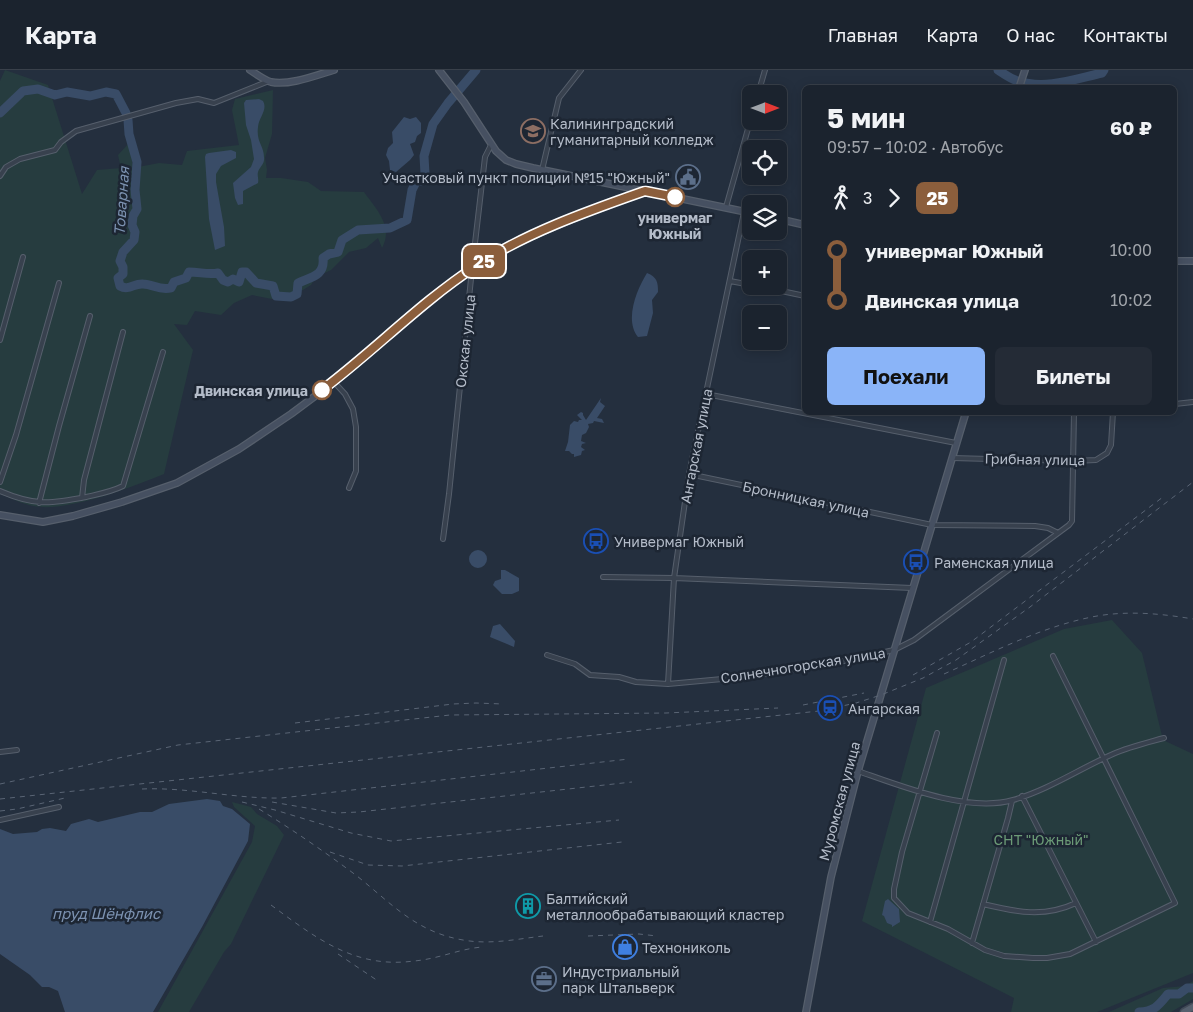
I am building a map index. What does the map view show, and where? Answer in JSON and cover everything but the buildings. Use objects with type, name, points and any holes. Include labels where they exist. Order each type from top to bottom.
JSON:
[{"type":"main road","points":[[250,70],[269,81],[290,81],[334,70]]},
{"type":"main road","points":[[438,70],[479,124],[491,145],[506,160],[542,170],[742,212]]},
{"type":"main road","points":[[1020,85],[1024,71]]},
{"type":"main road","points":[[0,515],[43,522],[73,516],[122,502],[177,483],[239,449],[291,414],[334,382],[424,305],[472,269],[523,240],[645,191]]},
{"type":"main road","points":[[787,221],[802,223]]},
{"type":"main road","points":[[1177,260],[1193,260]]},
{"type":"main road","points":[[912,588],[965,415]]},
{"type":"main road","name":"Муромская улица","points":[[806,1012],[836,857],[858,771],[880,702],[912,588]]},
{"type":"main road","points":[[1184,1012],[1193,1007]]},
{"type":"street","points":[[542,170],[559,98],[581,70]]},
{"type":"street","points":[[761,85],[765,70]]},
{"type":"street","points":[[0,176],[6,167],[20,158],[55,150],[61,142],[76,131],[176,103],[198,99],[214,103],[269,81]]},
{"type":"street","points":[[726,208],[748,130]]},
{"type":"street","name":"Окская улица","points":[[443,538],[450,494],[485,157],[491,145]]},
{"type":"street","name":"Ангарская улица","points":[[668,684],[674,578],[689,474],[730,281],[742,236]]},
{"type":"street","points":[[0,340],[22,257]]},
{"type":"street","points":[[730,281],[742,283]]},
{"type":"street","points":[[0,482],[16,435],[59,283]]},
{"type":"street","points":[[787,292],[802,295]]},
{"type":"street","points":[[39,503],[90,316]]},
{"type":"street","points":[[82,498],[84,480],[123,332]]},
{"type":"street","points":[[0,491],[26,501],[39,503],[61,502],[101,495],[123,486],[163,352]]},
{"type":"street","points":[[334,382],[345,394],[353,409],[356,471],[349,488]]},
{"type":"street","points":[[706,394],[802,413]]},
{"type":"street","points":[[1177,404],[1193,402]]},
{"type":"street","points":[[813,415],[956,443]]},
{"type":"street","name":"Солнечногорская улица","points":[[547,655],[575,664],[590,675],[620,677],[636,682],[668,684],[744,677],[839,662],[894,650],[914,640],[1069,525],[1072,521],[1074,415]]},
{"type":"street","name":"Грибная улица","points":[[952,458],[1096,460],[1107,453],[1111,445],[1113,415]]},
{"type":"street","name":"Бронницкая улица","points":[[689,474],[932,525]]},
{"type":"street","points":[[932,525],[1034,526],[1048,528],[1058,533]]},
{"type":"street","points":[[604,577],[912,588]]},
{"type":"street","points":[[937,733],[919,792],[894,889],[894,898],[908,913],[948,929],[985,950],[1004,956],[1047,958],[1070,954],[1175,903],[1053,656]]},
{"type":"street","points":[[930,922],[1004,660]]},
{"type":"street","points":[[858,771],[919,792],[965,802],[1012,801],[1064,780],[1104,759],[1135,746],[1164,738]]},
{"type":"street","points":[[0,752],[17,750]]},
{"type":"street","points":[[1022,796],[1096,942]]},
{"type":"street","points":[[972,943],[1012,801]]},
{"type":"street","points":[[0,820],[59,807]]},
{"type":"street","points":[[983,904],[1012,912],[1034,913],[1057,910],[1076,903]]},
{"type":"green space","points":[[5,70],[48,85],[82,194],[97,170],[121,168],[118,155],[130,142],[133,168],[159,163],[182,165],[187,151],[239,145],[232,110],[235,99],[273,90],[272,134],[265,158],[266,178],[308,182],[321,191],[364,192],[382,218],[386,232],[382,248],[378,238],[366,248],[349,252],[331,270],[316,277],[311,285],[303,290],[272,299],[252,295],[234,303],[221,315],[195,311],[187,325],[174,324],[193,350],[164,474],[99,498],[63,506],[33,506],[0,494],[0,81]]},
{"type":"green space","name":"СНТ \"Южный\"","points":[[1112,620],[1142,653],[1163,740],[1193,754],[1193,973],[1097,1012],[1011,1012],[1014,998],[862,921],[926,688],[1064,629]]},
{"type":"green space","points":[[232,802],[251,807],[257,814],[277,826],[284,835],[231,944],[224,952],[189,1012],[158,1012],[252,842],[255,826],[234,807]]},
{"type":"green space","points":[[1193,981],[1193,999],[1171,1012],[1109,1012],[1163,988],[1185,986]]},
{"type":"water","points":[[259,99],[264,104],[258,132],[264,153],[264,161],[258,172],[258,183],[243,191],[243,204],[238,205],[233,183],[251,167],[254,159],[246,125],[244,103],[246,100]]},
{"type":"water","points":[[404,117],[410,119],[416,117],[421,123],[421,133],[417,136],[415,142],[410,144],[414,155],[396,172],[390,170],[386,155],[388,148],[393,143],[392,132]]},
{"type":"water","points":[[231,150],[236,152],[236,158],[221,166],[216,174],[225,246],[215,250],[209,219],[205,157],[209,153]]},
{"type":"water","points":[[647,273],[656,280],[658,292],[652,300],[653,313],[647,336],[638,337],[632,322],[632,313],[639,287]]},
{"type":"water","points":[[601,398],[600,402],[605,406],[597,418],[602,419],[604,423],[594,421],[588,424],[589,427],[586,433],[582,435],[581,441],[586,443],[582,444],[581,447],[585,450],[582,451],[581,455],[574,457],[574,454],[565,451],[570,425],[574,421],[582,420],[577,415],[581,412],[586,420]]},
{"type":"water","points":[[478,550],[484,553],[487,559],[484,565],[478,568],[472,565],[469,559],[472,553]]},
{"type":"water","points":[[501,570],[505,570],[519,578],[519,591],[512,594],[502,594],[493,585],[495,581],[501,579]]},
{"type":"water","points":[[500,624],[515,641],[514,647],[490,637],[493,626]]},
{"type":"water","name":"пруд Шёнфлис","points":[[207,799],[220,801],[223,806],[232,809],[250,824],[248,841],[202,927],[153,1012],[65,1012],[58,991],[49,987],[42,987],[30,975],[0,954],[0,829],[13,834],[37,832],[50,828],[66,831],[71,824],[89,819],[98,822],[140,812],[152,812],[169,804]]},
{"type":"water","points":[[888,899],[899,909],[900,922],[892,927],[882,915],[885,901]]},
{"type":"waterway","name":"Товарная","points":[[128,120],[129,134],[137,162],[135,190],[137,209],[133,216],[132,225],[135,232],[134,240],[123,252],[120,261],[123,267],[123,274],[118,278],[120,286],[126,288],[143,284],[163,289],[171,288],[174,282],[186,278],[189,272],[218,273],[223,280],[228,282],[233,279],[239,282],[242,272],[246,272],[256,283],[273,286],[276,296],[291,297],[297,294],[298,283],[316,275],[322,269],[323,258],[338,252],[342,240],[358,230],[390,228],[407,220],[412,190],[417,180],[421,181],[425,174],[424,156],[433,124],[476,70]]},
{"type":"waterway","name":"Товарная","points":[[998,70],[1015,80],[1039,84],[1071,81],[1102,73],[1104,70]]},
{"type":"waterway","name":"Товарная","points":[[0,113],[23,91],[38,89],[55,95],[67,92],[90,96],[106,92],[116,94],[126,113]]},
{"type":"waterway","points":[[1139,1012],[1156,1007],[1168,994],[1179,994],[1187,988],[1193,988]]},
{"type":"railway","points":[[0,799],[819,711],[856,703],[923,678],[956,660],[1030,607],[1193,482]]},
{"type":"railway","points":[[913,675],[971,642],[1163,497]]},
{"type":"railway","points":[[944,674],[1032,635],[1087,618],[1113,614],[1140,613],[1193,619]]},
{"type":"railway","points":[[803,705],[864,693]]},
{"type":"railway","points":[[295,723],[453,704],[503,704]]},
{"type":"railway","points":[[0,784],[178,745],[450,715],[666,713],[778,708]]},
{"type":"railway","points":[[142,789],[281,798],[629,759]]},
{"type":"railway","points":[[272,802],[336,813],[359,812],[632,782]]},
{"type":"railway","points":[[0,811],[65,798]]},
{"type":"railway","points":[[242,802],[351,833],[391,841],[619,820]]},
{"type":"railway","points":[[259,809],[345,867],[406,916],[432,931],[463,940],[483,942],[543,936]]},
{"type":"railway","points":[[330,852],[368,865],[402,866],[622,842]]},
{"type":"railway","points":[[271,905],[320,939],[337,948],[373,960],[393,962],[414,961],[482,947]]},
{"type":"railway","points":[[588,936],[639,934],[657,936]]},
{"type":"railway","points":[[338,954],[378,981]]},
{"type":"bus line","name":"25","points":[[322,390],[334,382],[424,305],[476,265],[523,240],[642,192],[675,197]]},
{"type":"place","name":"Калининградский гуманитарный колледж","points":[[533,131]]},
{"type":"place","name":"Участковый пункт полиции №15 \"Южный\"","points":[[688,177]]},
{"type":"place","name":"универмаг Южный","points":[[675,197]]},
{"type":"place","name":"Двинская улица","points":[[322,390]]},
{"type":"place","name":"Универмаг Южный","points":[[596,541]]},
{"type":"place","name":"Раменская улица","points":[[916,562]]},
{"type":"place","name":"Ангарская","points":[[830,708]]},
{"type":"place","name":"Балтийский металлообрабатывающий кластер","points":[[528,906]]},
{"type":"place","name":"Технониколь","points":[[625,947]]},
{"type":"place","name":"Индустриальный парк Штальверк","points":[[544,979]]}]
